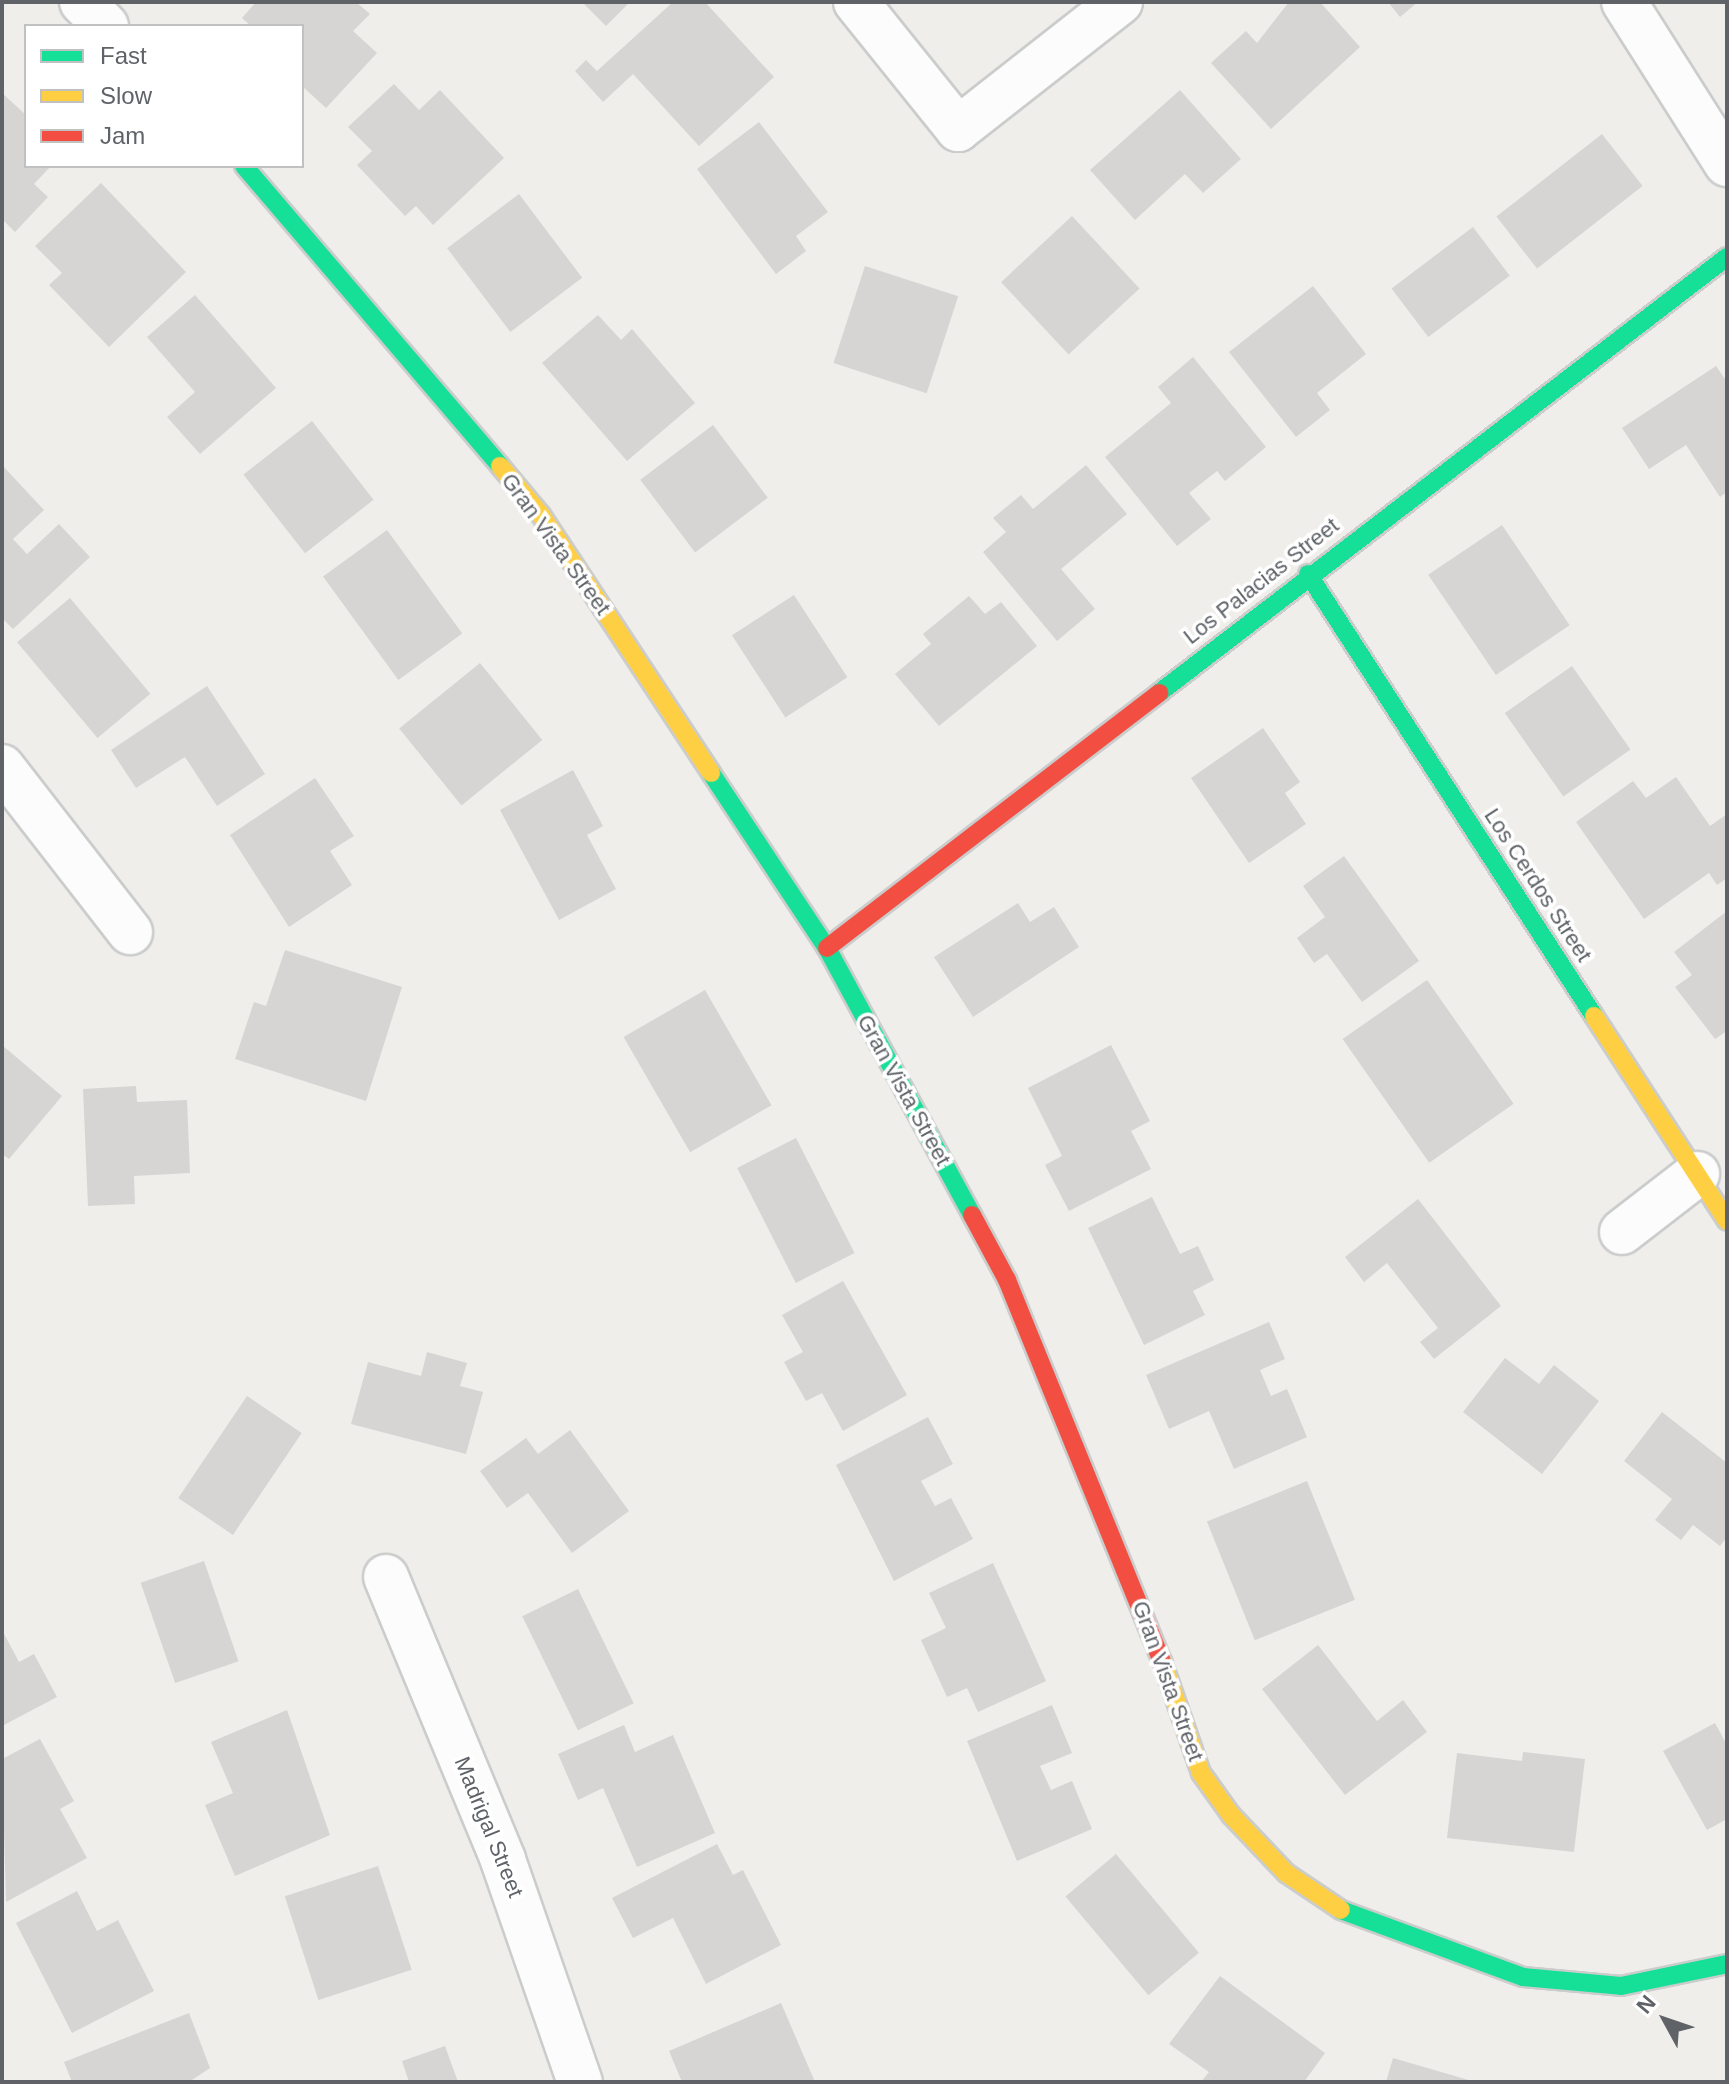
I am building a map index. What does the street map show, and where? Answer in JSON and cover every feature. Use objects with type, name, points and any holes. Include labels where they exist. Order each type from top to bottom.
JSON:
[{"type":"street","points":[[82,2],[104,24]]},
{"type":"street","points":[[856,2],[958,129],[1120,2]]},
{"type":"street","points":[[1624,2],[1727,164]]},
{"type":"street","name":"Gran Vista Street","points":[[246,168],[541,515],[827,948],[1007,1280],[1153,1635],[1201,1773],[1257,1844],[1318,1897],[1417,1945],[1523,1977],[1621,1986],[1727,1964]]},
{"type":"street","name":"Los Palacias Street","points":[[827,948],[1308,574],[1727,257]]},
{"type":"street","name":"Los Cerdos Street","points":[[1308,574],[1727,1221]]},
{"type":"street","points":[[2,767],[130,932]]},
{"type":"street","points":[[1622,1232],[1697,1174]]},
{"type":"street","name":"Madrigal Street","points":[[386,1577],[514,1889],[580,2082]]},
{"type":"building","points":[[256,2],[356,2],[370,14],[353,31],[377,53],[326,108],[304,88],[304,24],[249,24],[242,18]]},
{"type":"building","points":[[582,2],[630,2],[606,26]]},
{"type":"building","points":[[673,2],[705,2],[774,77],[699,146],[633,74],[603,102],[575,71],[586,60],[597,71]]},
{"type":"building","points":[[1289,2],[1320,2],[1360,47],[1271,129],[1211,63],[1246,31],[1257,43]]},
{"type":"building","points":[[1388,2],[1418,2],[1400,17]]},
{"type":"building","points":[[394,84],[419,110],[440,90],[504,158],[433,225],[416,206],[405,216],[357,165],[372,151],[348,127]]},
{"type":"building","points":[[1180,90],[1241,159],[1203,193],[1185,174],[1135,220],[1090,170]]},
{"type":"building","points":[[2,93],[24,113],[24,168],[49,168],[34,184],[48,197],[15,232],[2,219]]},
{"type":"building","points":[[759,122],[828,212],[796,236],[806,251],[776,274],[697,169]]},
{"type":"building","points":[[1602,134],[1643,186],[1537,269],[1496,216]]},
{"type":"building","points":[[101,183],[186,272],[109,347],[49,285],[62,273],[35,246]]},
{"type":"building","points":[[519,194],[582,278],[510,332],[447,248]]},
{"type":"building","points":[[1072,216],[1140,288],[1069,355],[1001,282]]},
{"type":"building","points":[[1473,227],[1510,276],[1428,337],[1392,288]]},
{"type":"building","points":[[865,266],[958,296],[927,393],[833,363]]},
{"type":"building","points":[[1313,286],[1366,354],[1317,393],[1330,410],[1296,437],[1229,352]]},
{"type":"building","points":[[195,295],[276,388],[200,454],[167,417],[195,392],[147,337]]},
{"type":"building","points":[[598,315],[621,340],[632,329],[695,403],[627,461],[542,363]]},
{"type":"building","points":[[1193,357],[1266,447],[1225,481],[1217,471],[1189,493],[1211,519],[1177,546],[1105,457],[1171,403],[1158,387]]},
{"type":"building","points":[[1716,366],[1727,382],[1727,492],[1720,497],[1686,445],[1649,469],[1622,428]]},
{"type":"building","points":[[312,421],[374,500],[305,553],[243,475]]},
{"type":"building","points":[[713,425],[768,498],[695,552],[640,480]]},
{"type":"building","points":[[2,465],[44,510],[13,539],[27,554],[59,524],[90,557],[13,629],[2,618]]},
{"type":"building","points":[[1086,465],[1127,514],[1061,569],[1095,609],[1057,641],[983,552],[1006,532],[993,518],[1021,495],[1033,509]]},
{"type":"building","points":[[1502,525],[1570,625],[1496,675],[1428,575]]},
{"type":"building","points":[[387,530],[462,634],[398,680],[323,576]]},
{"type":"building","points":[[794,595],[847,677],[785,717],[732,635]]},
{"type":"building","points":[[969,596],[985,614],[1001,602],[1037,646],[939,726],[895,674],[931,644],[923,634]]},
{"type":"building","points":[[70,598],[150,694],[97,738],[17,642]]},
{"type":"building","points":[[480,663],[542,740],[461,805],[399,728]]},
{"type":"building","points":[[1572,666],[1631,750],[1563,797],[1505,713]]},
{"type":"building","points":[[207,686],[265,774],[217,806],[185,757],[136,788],[111,750]]},
{"type":"building","points":[[1263,728],[1300,782],[1285,793],[1306,824],[1249,863],[1191,778]]},
{"type":"building","points":[[573,770],[603,826],[587,835],[616,889],[559,920],[500,810]]},
{"type":"building","points":[[1676,777],[1710,826],[1727,814],[1727,878],[1717,885],[1709,873],[1644,919],[1576,822],[1633,781],[1646,798]]},
{"type":"building","points":[[315,778],[354,836],[330,851],[352,885],[289,927],[230,835]]},
{"type":"building","points":[[1344,856],[1419,961],[1362,1002],[1327,954],[1314,963],[1297,938],[1325,917],[1303,886]]},
{"type":"building","points":[[1018,903],[1030,922],[1054,907],[1079,947],[973,1017],[934,957]]},
{"type":"building","points":[[1727,911],[1727,1031],[1715,1039],[1675,987],[1692,975],[1674,952]]},
{"type":"building","points":[[285,950],[402,987],[366,1101],[235,1059],[254,1002],[266,1006]]},
{"type":"building","points":[[1427,980],[1514,1104],[1429,1163],[1343,1039]]},
{"type":"building","points":[[705,990],[772,1105],[690,1152],[624,1037]]},
{"type":"building","points":[[2,1045],[62,1096],[9,1159],[2,1154]]},
{"type":"building","points":[[1111,1045],[1150,1121],[1131,1131],[1151,1169],[1069,1211],[1045,1165],[1062,1156],[1028,1088]]},
{"type":"building","points":[[136,1086],[137,1102],[187,1100],[190,1173],[134,1176],[135,1204],[88,1206],[83,1089]]},
{"type":"building","points":[[796,1138],[855,1253],[796,1283],[737,1168]]},
{"type":"building","points":[[1152,1197],[1180,1254],[1198,1246],[1214,1280],[1193,1291],[1205,1315],[1144,1345],[1088,1228]]},
{"type":"building","points":[[1418,1199],[1501,1306],[1434,1359],[1420,1342],[1438,1328],[1387,1263],[1364,1282],[1345,1257]]},
{"type":"building","points":[[843,1281],[907,1395],[843,1431],[822,1393],[806,1401],[784,1362],[803,1352],[782,1315]]},
{"type":"building","points":[[1269,1322],[1285,1359],[1260,1370],[1271,1396],[1287,1389],[1307,1437],[1234,1469],[1209,1411],[1169,1429],[1146,1375]]},
{"type":"building","points":[[427,1352],[467,1363],[460,1386],[483,1392],[466,1454],[351,1424],[368,1362],[421,1376]]},
{"type":"building","points":[[1505,1358],[1539,1384],[1554,1365],[1599,1401],[1542,1474],[1463,1412]]},
{"type":"building","points":[[247,1396],[302,1433],[233,1535],[178,1498]]},
{"type":"building","points":[[1662,1412],[1727,1463],[1727,1537],[1720,1546],[1693,1525],[1681,1540],[1655,1520],[1672,1499],[1624,1461]]},
{"type":"building","points":[[928,1417],[953,1464],[921,1481],[935,1506],[951,1498],[973,1539],[894,1581],[836,1465]]},
{"type":"building","points":[[570,1430],[629,1511],[572,1553],[528,1493],[507,1508],[480,1471],[526,1438],[538,1454]]},
{"type":"building","points":[[1307,1481],[1355,1600],[1255,1640],[1207,1521]]},
{"type":"building","points":[[204,1561],[239,1661],[175,1683],[141,1583]]},
{"type":"building","points":[[993,1563],[1046,1681],[978,1712],[967,1688],[947,1697],[921,1640],[946,1628],[929,1593]]},
{"type":"building","points":[[578,1589],[634,1703],[578,1730],[522,1616]]},
{"type":"building","points":[[2,1630],[19,1662],[34,1654],[57,1697],[2,1726]]},
{"type":"building","points":[[1318,1645],[1377,1721],[1403,1700],[1427,1732],[1345,1795],[1262,1689]]},
{"type":"building","points":[[1052,1705],[1072,1753],[1040,1766],[1051,1790],[1072,1781],[1092,1829],[1017,1861],[967,1741]]},
{"type":"building","points":[[287,1710],[330,1835],[235,1876],[205,1805],[233,1793],[211,1742]]},
{"type":"building","points":[[1715,1723],[1727,1745],[1727,1819],[1707,1830],[1663,1751]]},
{"type":"building","points":[[624,1725],[635,1752],[673,1735],[715,1833],[637,1867],[603,1788],[578,1800],[558,1754]]},
{"type":"building","points":[[40,1739],[74,1801],[60,1809],[87,1858],[6,1902],[2,1759]]},
{"type":"building","points":[[1523,1752],[1585,1759],[1574,1852],[1447,1838],[1457,1753],[1522,1761]]},
{"type":"building","points":[[717,1844],[733,1875],[743,1870],[781,1945],[706,1984],[673,1918],[633,1938],[612,1898]]},
{"type":"building","points":[[1116,1854],[1199,1953],[1148,1995],[1065,1896]]},
{"type":"building","points":[[378,1866],[412,1970],[318,2000],[285,1896]]},
{"type":"building","points":[[77,1891],[97,1931],[118,1920],[154,1991],[72,2033],[16,1923]]},
{"type":"building","points":[[1220,1976],[1325,2053],[1304,2082],[1201,2082],[1209,2072],[1169,2044]]},
{"type":"building","points":[[781,2003],[815,2082],[682,2082],[669,2051]]},
{"type":"building","points":[[189,2013],[210,2068],[189,2082],[72,2082],[64,2062]]},
{"type":"building","points":[[445,2046],[458,2082],[409,2082],[402,2061]]},
{"type":"building","points":[[1393,2058],[1472,2081],[1472,2082],[1386,2082]]},
{"type":"traffic: fast","points":[[246,168],[500,466]]},
{"type":"traffic: fast","points":[[1159,693],[1727,257]]},
{"type":"traffic: fast","points":[[1308,574],[1594,1016]]},
{"type":"traffic: fast","points":[[711,773],[827,948],[972,1215]]},
{"type":"traffic: fast","points":[[1341,1910],[1523,1977],[1621,1986],[1727,1964]]},
{"type":"traffic: slow","points":[[500,466],[541,515],[711,773]]},
{"type":"traffic: slow","points":[[1594,1016],[1727,1221]]},
{"type":"traffic: slow","points":[[1162,1661],[1201,1773],[1231,1815],[1286,1873],[1341,1910]]},
{"type":"traffic: jam","points":[[827,948],[1159,693]]},
{"type":"traffic: jam","points":[[972,1215],[1007,1280],[1162,1661]]}]
